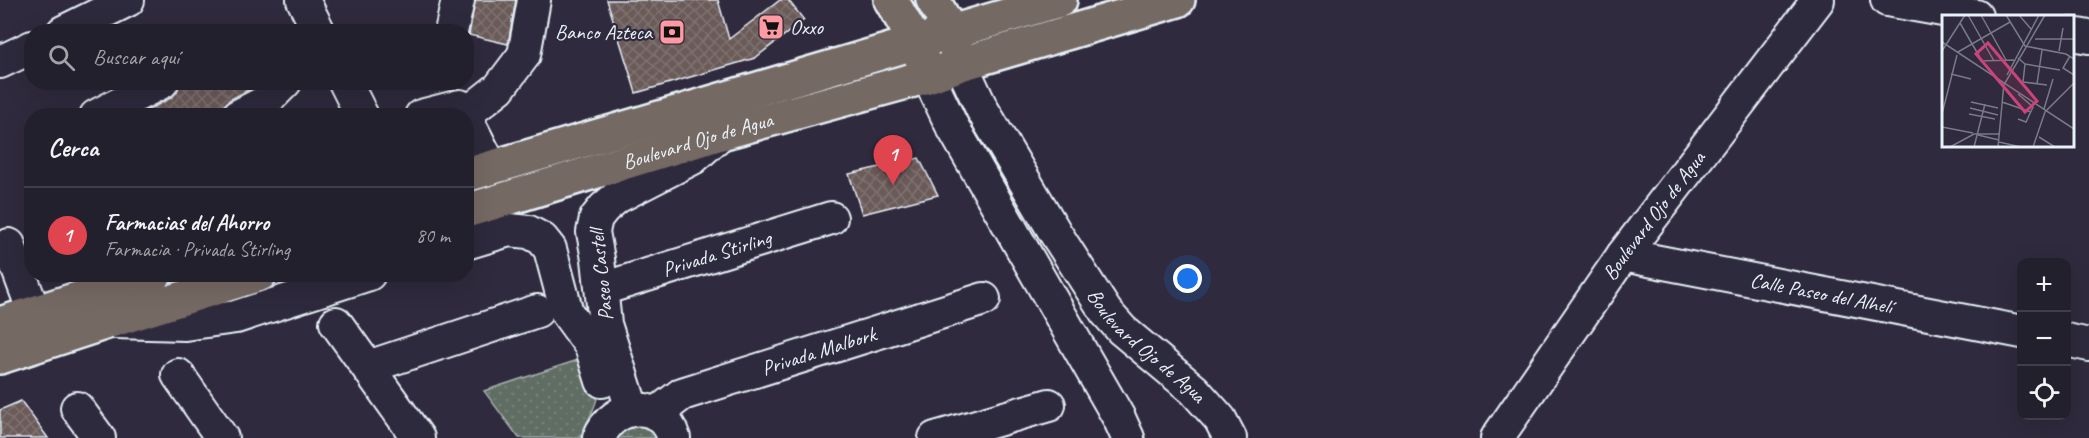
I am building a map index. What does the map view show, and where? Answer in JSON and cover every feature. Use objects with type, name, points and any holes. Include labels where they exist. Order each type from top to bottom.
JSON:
[{"type":"main road","points":[[891,0],[916,43]]},
{"type":"main road","points":[[933,0],[951,32]]},
{"type":"main road","name":"Boulevard Ojo de Agua","points":[[479,171],[1060,0]]},
{"type":"main road","name":"Boulevard Ojo de Agua","points":[[474,209],[721,133],[928,76],[961,64],[1178,0]]},
{"type":"main road","name":"Boulevard Ojo de Agua","points":[[951,32],[961,64]]},
{"type":"main road","name":"Boulevard Ojo de Agua","points":[[916,43],[928,76]]},
{"type":"main road","points":[[0,357],[40,328],[138,282]]},
{"type":"main road","points":[[0,324],[40,328],[107,322],[234,282]]},
{"type":"street","points":[[79,24],[128,0]]},
{"type":"street","points":[[303,0],[315,24]]},
{"type":"street","points":[[453,24],[458,0]]},
{"type":"street","points":[[454,108],[499,88],[524,55],[534,0]]},
{"type":"street","name":"Boulevard Ojo de Agua","points":[[1497,438],[1623,255],[1818,0]]},
{"type":"street","points":[[1887,0],[1970,15]]},
{"type":"street","points":[[2074,34],[2089,38]]},
{"type":"street","points":[[0,62],[24,50]]},
{"type":"street","name":"Boulevard Ojo de Agua","points":[[961,64],[982,109],[1056,234],[1106,312],[1130,337],[1194,390],[1220,419],[1230,438]]},
{"type":"street","name":"Boulevard Ojo de Agua","points":[[928,76],[951,124],[1119,418],[1128,438]]},
{"type":"street","points":[[112,108],[146,90]]},
{"type":"street","points":[[253,108],[265,102],[277,90]]},
{"type":"street","points":[[349,90],[358,108]]},
{"type":"street","name":"Paseo Castell","points":[[635,423],[605,324],[593,232],[596,218],[616,197],[693,158],[721,133]]},
{"type":"street","name":"Privada Stirling","points":[[602,289],[831,218]]},
{"type":"street","name":"Paseo Castell","points":[[474,241],[509,230],[529,232],[542,239],[550,249],[567,313],[591,346],[635,423]]},
{"type":"street","points":[[13,244],[24,278]]},
{"type":"street","name":"Calle Paseo del Alhelí","points":[[1623,255],[2017,331]]},
{"type":"street","points":[[25,282],[40,328]]},
{"type":"street","points":[[107,322],[185,324],[236,317],[344,282]]},
{"type":"street","name":"Privada Malbork","points":[[635,423],[682,394],[984,299]]},
{"type":"street","points":[[368,367],[537,311]]},
{"type":"street","points":[[336,323],[418,438]]},
{"type":"street","points":[[2071,341],[2089,345]]},
{"type":"street","points":[[178,375],[222,438]]},
{"type":"street","points":[[935,438],[1049,405]]},
{"type":"street","points":[[77,408],[99,438]]},
{"type":"green space","points":[[581,359],[594,383],[597,398],[580,438],[519,438],[484,391]]},
{"type":"green space","points":[[645,422],[662,438],[609,438],[618,427]]},
{"type":"building","points":[[475,0],[516,0],[508,44],[474,36],[474,24],[471,24]]},
{"type":"building","name":"Banco Azteca","points":[[607,0],[718,0],[729,39],[780,0],[788,0],[804,20],[755,58],[636,93]]},
{"type":"building","points":[[178,90],[248,90],[229,100],[223,108],[152,108],[171,98]]},
{"type":"building","points":[[919,158],[938,195],[862,214],[849,174]]},
{"type":"building","points":[[21,401],[48,438],[0,438],[0,410]]},
{"type":"place","name":"Oxxo","points":[[771,27]]},
{"type":"place","name":"Banco Azteca","points":[[672,32]]},
{"type":"place","name":"Farmacias del Ahorro","points":[[893,185]]}]
